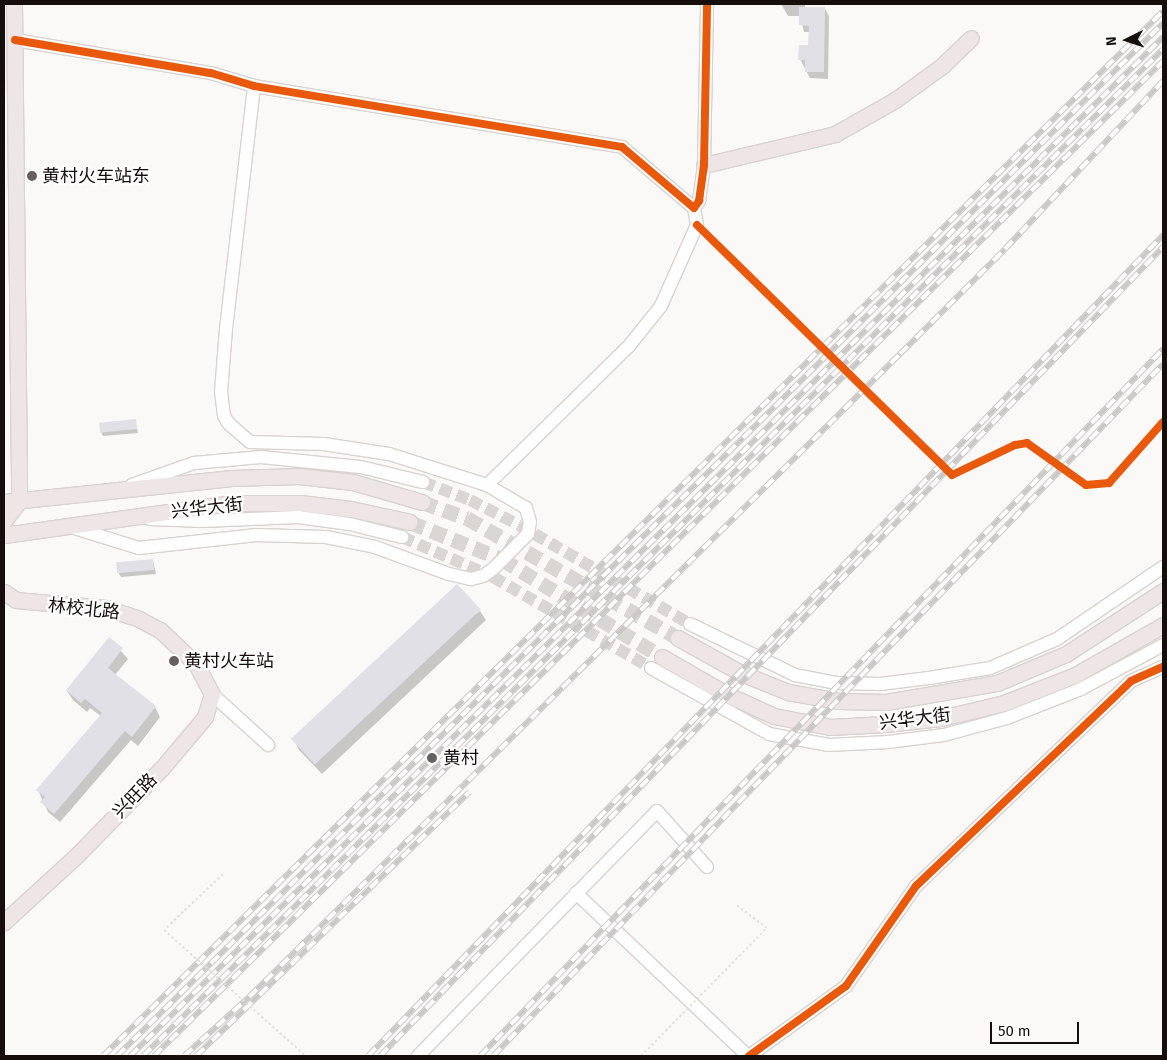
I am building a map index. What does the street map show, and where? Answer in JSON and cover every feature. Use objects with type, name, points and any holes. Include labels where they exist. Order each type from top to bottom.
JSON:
[{"type":"main road","points":[[4,521],[11,502],[14,4]]},
{"type":"main road","points":[[704,165],[834,134],[895,100],[942,66],[971,38]]},
{"type":"main road","name":"兴华大街","points":[[11,502],[232,478],[299,476],[353,482],[422,502]]},
{"type":"main road","name":"兴华大街","points":[[4,535],[233,503],[300,503],[351,509],[410,522]]},
{"type":"main road","name":"兴华大街","points":[[678,638],[741,673],[788,692],[839,701],[886,702],[997,683],[1066,654],[1163,591]]},
{"type":"main road","name":"林校北路","points":[[4,592],[16,600],[38,604],[126,612],[160,630],[184,652],[205,677],[212,694]]},
{"type":"main road","name":"兴华大街","points":[[662,657],[774,716],[830,727],[886,724],[941,718],[1004,703],[1074,675],[1163,624]]},
{"type":"main road","name":"兴旺路","points":[[4,922],[76,856],[162,768],[205,718],[212,694]]},
{"type":"street","points":[[694,208],[699,201],[704,165],[707,4]]},
{"type":"street","points":[[15,40],[212,73],[254,86],[622,146],[694,208],[697,225],[661,306],[629,346],[487,485]]},
{"type":"street","points":[[68,526],[139,548],[256,535],[326,537],[376,547],[449,574],[471,579],[483,576],[524,540],[530,522],[526,508],[487,485],[389,454],[324,444],[250,442],[235,432],[224,416],[222,392],[226,329],[254,86]]},
{"type":"street","points":[[115,490],[194,463],[261,457],[361,467],[423,482]]},
{"type":"street","points":[[120,518],[202,522],[298,517],[350,524],[402,537]]},
{"type":"street","points":[[690,624],[795,675],[837,683],[880,684],[990,668],[1058,639],[1163,567]]},
{"type":"street","points":[[651,668],[769,734],[829,745],[888,742],[944,735],[1007,718],[1081,689],[1163,644]]},
{"type":"street","points":[[576,892],[748,1056],[846,986],[916,886],[1131,681],[1163,666]]},
{"type":"street","points":[[212,694],[268,745]]},
{"type":"street","points":[[418,1056],[656,810],[708,867]]},
{"type":"path","points":[[223,874],[164,930],[306,1056]]},
{"type":"path","points":[[641,1056],[767,928],[737,905]]},
{"type":"building","points":[[799,7],[825,7],[824,72],[805,72],[805,60],[798,60],[799,45],[808,45],[809,26],[799,25]]},
{"type":"building","points":[[136,419],[137,429],[100,433],[99,423]]},
{"type":"building","points":[[153,559],[154,570],[117,573],[116,562]]},
{"type":"building","points":[[457,584],[481,610],[315,764],[291,739]]},
{"type":"building","points":[[109,637],[123,648],[108,668],[156,706],[132,737],[125,731],[54,814],[40,802],[45,797],[36,790],[102,713],[85,699],[81,703],[66,690]]},
{"type":"tunnel","points":[[423,482],[470,500],[519,525],[690,624]]},
{"type":"tunnel","points":[[422,502],[467,518],[678,638]]},
{"type":"tunnel","points":[[410,522],[502,559],[662,657]]},
{"type":"tunnel","points":[[402,537],[493,577],[651,668]]},
{"type":"railway","points":[[103,1056],[1163,11]]},
{"type":"railway","points":[[117,1056],[1163,23]]},
{"type":"railway","points":[[130,1056],[1163,37]]},
{"type":"railway","points":[[143,1056],[1163,49]]},
{"type":"railway","points":[[154,1056],[1163,61]]},
{"type":"railway","points":[[184,1056],[249,997],[900,354],[1005,249],[1163,81]]},
{"type":"railway","points":[[368,1056],[1163,235]]},
{"type":"railway","points":[[380,1056],[1163,247]]},
{"type":"railway","points":[[480,1056],[1163,349]]},
{"type":"railway","points":[[493,1056],[1163,364]]},
{"type":"railway","points":[[196,1056],[469,792]]},
{"type":"cycle path","points":[[15,40],[211,73],[254,86],[622,147],[694,208],[699,201],[704,165],[707,4]]},
{"type":"cycle path","points":[[697,225],[952,475],[1015,445],[1027,443],[1086,485],[1109,483],[1163,422]]},
{"type":"cycle path","points":[[749,1056],[846,986],[916,886],[1131,681],[1163,667]]},
{"type":"place","name":"黄村火车站东","points":[[32,176]]},
{"type":"place","name":"黄村火车站","points":[[174,661]]},
{"type":"place","name":"黄村","points":[[432,758]]}]
